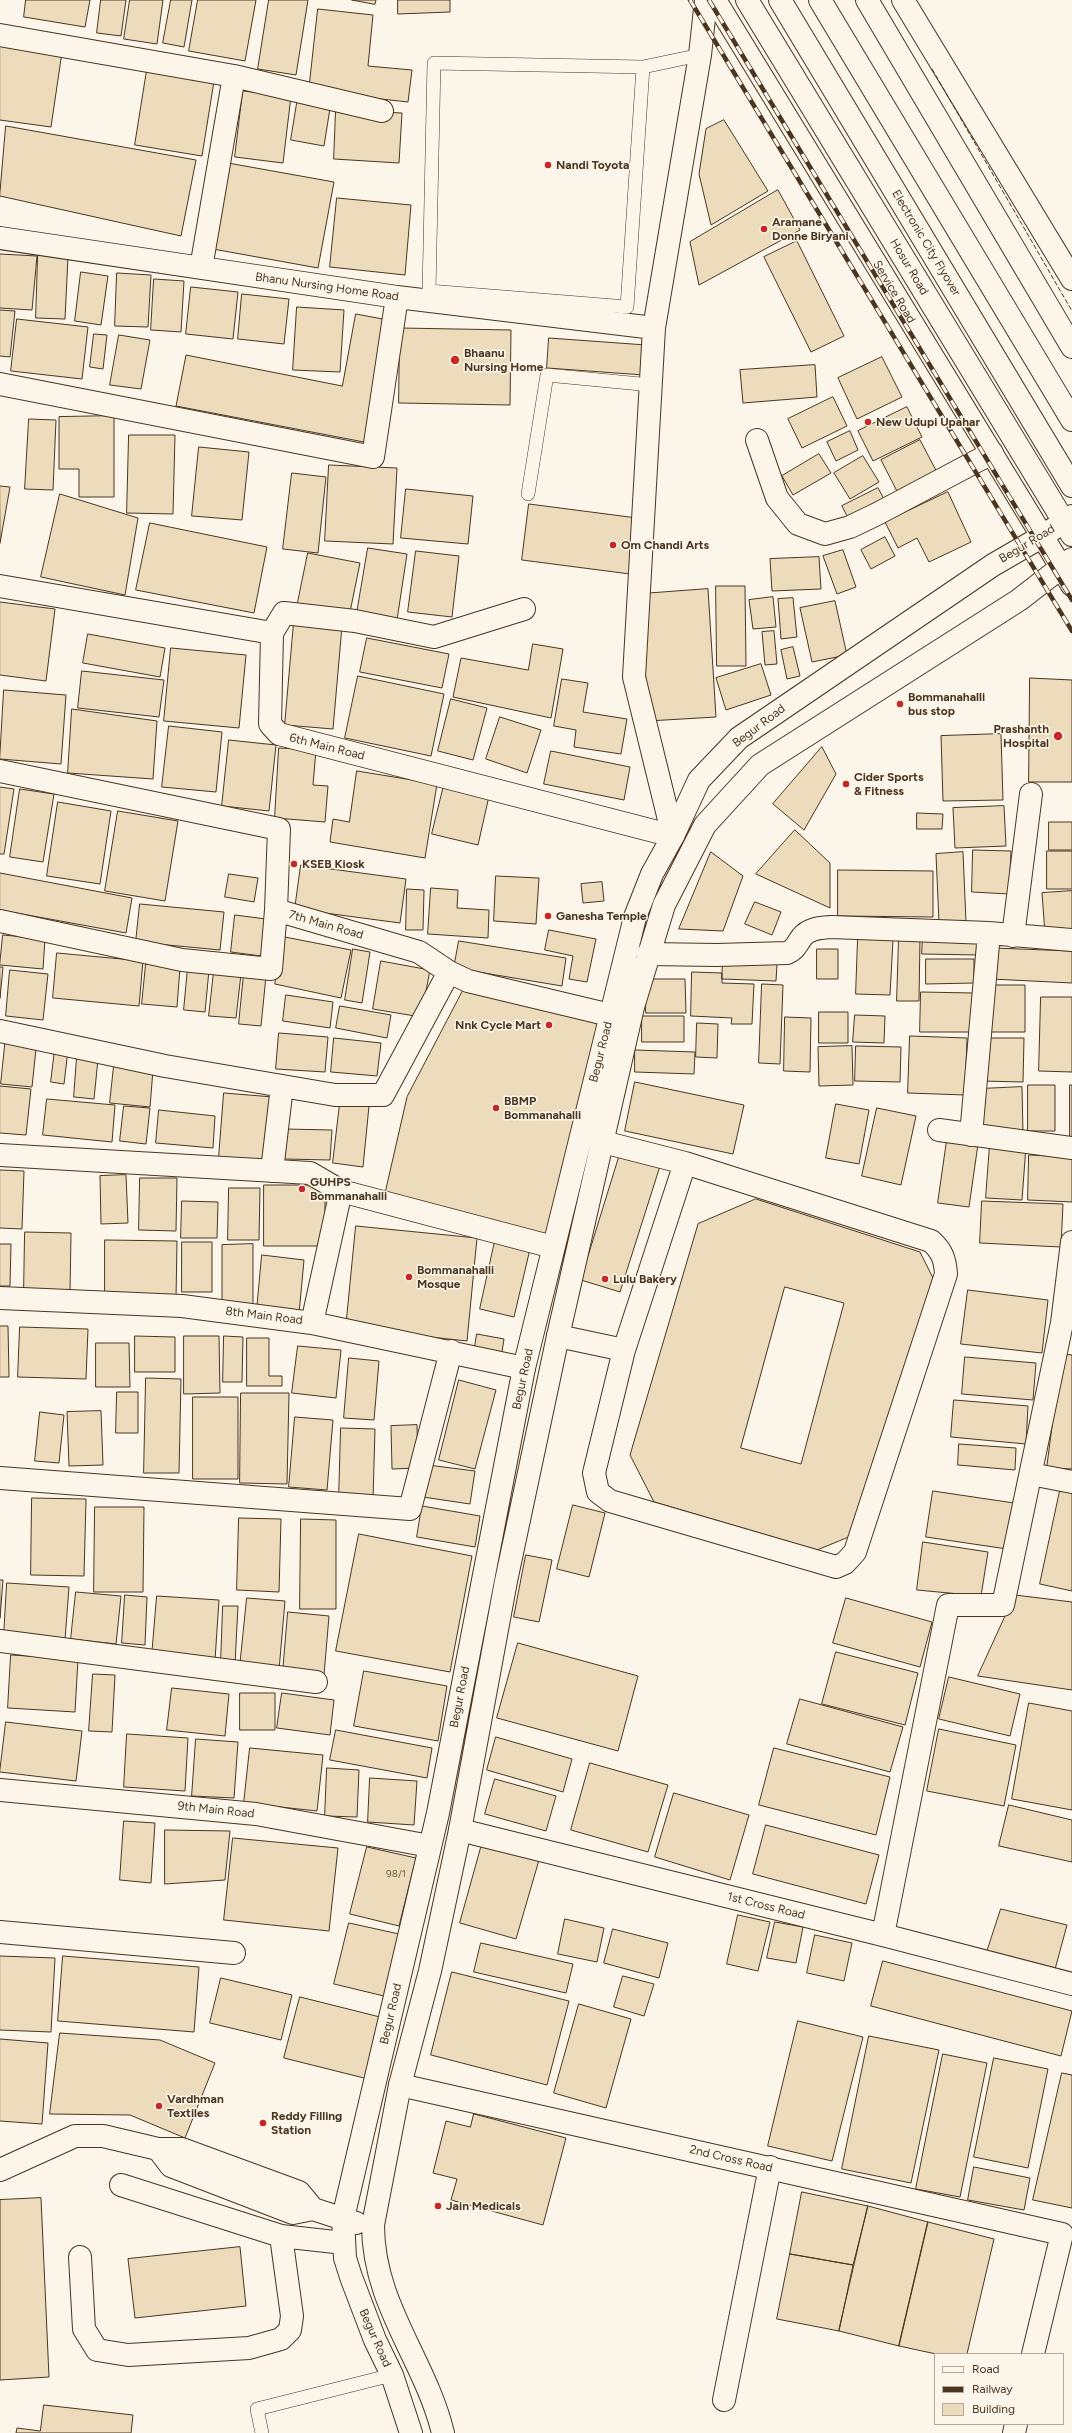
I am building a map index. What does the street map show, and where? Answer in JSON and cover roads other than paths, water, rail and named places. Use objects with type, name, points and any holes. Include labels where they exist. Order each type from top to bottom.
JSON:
[{"type":"main road","points":[[673,836],[634,677],[654,328],[700,55],[706,0]]},
{"type":"main road","name":"Service Road","points":[[715,0],[1043,536],[1068,570]]},
{"type":"main road","name":"Hosur Road","points":[[747,0],[1069,524]]},
{"type":"main road","name":"Electronic City Flyover","points":[[780,0],[1072,486]]},
{"type":"main road","points":[[820,0],[1072,420]]},
{"type":"main road","points":[[867,0],[1072,347]]},
{"type":"main road","points":[[903,0],[1065,256],[1072,279]]},
{"type":"main road","points":[[0,34],[234,76],[382,111]]},
{"type":"main road","points":[[201,268],[234,76]]},
{"type":"main road","name":"Bhanu Nursing Home Road","points":[[0,238],[397,297],[654,328]]},
{"type":"main road","points":[[0,384],[373,457],[397,297]]},
{"type":"main road","points":[[757,440],[777,498],[798,524],[826,534],[850,527],[877,514],[992,453]]},
{"type":"main road","name":"Begur Road","points":[[411,2433],[392,2375],[358,2298],[345,2258],[343,2218],[430,1846],[524,1368],[635,917],[652,874],[673,836],[699,780],[739,738],[993,565],[1043,536],[1069,524]]},
{"type":"main road","name":"Begur Road","points":[[443,2433],[433,2399],[396,2324],[383,2292],[373,2228],[400,2085],[430,1971],[460,1830],[506,1581],[558,1336],[633,1007],[664,905],[705,825],[760,765],[1068,570]]},
{"type":"main road","points":[[0,586],[272,633],[284,613],[355,621],[434,636],[524,609]]},
{"type":"main road","name":"6th Main Road","points":[[272,633],[270,724],[279,734],[673,836]]},
{"type":"main road","name":"7th Main Road","points":[[0,771],[280,829],[276,910],[419,952],[449,972],[468,981],[610,1016]]},
{"type":"main road","points":[[1013,936],[1031,794]]},
{"type":"main road","points":[[0,921],[182,960],[271,969],[276,910]]},
{"type":"main road","points":[[648,954],[717,955],[787,953],[794,950],[801,938],[810,930],[831,927],[989,933],[1072,940]]},
{"type":"main road","points":[[971,1134],[989,933]]},
{"type":"main road","points":[[0,1031],[165,1066],[335,1095],[383,1095],[449,972]]},
{"type":"main road","points":[[272,1171],[282,1086]]},
{"type":"main road","points":[[939,1130],[1072,1148]]},
{"type":"main road","points":[[603,1142],[685,1163],[931,1241],[940,1250],[945,1260],[946,1274],[855,1552],[845,1563],[836,1567],[824,1565],[610,1501],[598,1492],[594,1473],[624,1350],[685,1163]]},
{"type":"main road","points":[[0,1155],[310,1173],[341,1191],[553,1247]]},
{"type":"main road","points":[[312,1323],[341,1191]]},
{"type":"main road","points":[[883,1935],[948,1605],[1002,1605],[1031,1474],[1067,1324],[1072,1242]]},
{"type":"main road","name":"8th Main Road","points":[[0,1298],[182,1306],[312,1323],[451,1351],[524,1368]]},
{"type":"main road","points":[[558,1336],[624,1350]]},
{"type":"main road","points":[[0,1478],[410,1509],[451,1351]]},
{"type":"main road","points":[[1031,1474],[1072,1482]]},
{"type":"main road","points":[[0,1641],[316,1682]]},
{"type":"main road","name":"9th Main Road","points":[[0,1790],[256,1814],[430,1846]]},
{"type":"main road","name":"1st Cross Road","points":[[460,1830],[883,1935],[1072,1984]]},
{"type":"main road","points":[[0,1932],[234,1953]]},
{"type":"main road","name":"2nd Cross Road","points":[[400,2085],[770,2167],[1062,2234],[1033,2353]]},
{"type":"main road","points":[[0,2170],[75,2136],[103,2136],[158,2149],[182,2148],[299,2192],[313,2209],[373,2228]]},
{"type":"main road","points":[[724,2400],[770,2167]]},
{"type":"main road","points":[[121,2185],[281,2236],[344,2244]]},
{"type":"main road","points":[[80,2257],[84,2328],[97,2350],[128,2356],[249,2348],[281,2339],[290,2330],[292,2316],[281,2236]]},
{"type":"lane","points":[[643,67],[627,307],[429,291],[434,63],[643,67],[700,55]]},
{"type":"lane","points":[[528,494],[547,375],[651,385]]},
{"type":"lane","points":[[262,2433],[257,2409],[392,2375]]},
{"type":"railway","points":[[690,0],[1072,631]]},
{"type":"railway","points":[[709,0],[1072,600]]},
{"type":"place","name":"Nandi Toyota","points":[[548,165]]},
{"type":"place","name":"Aramane Donne Biryani","points":[[764,229]]},
{"type":"place","name":"Bhaanu Nursing Home","points":[[455,360]]},
{"type":"place","name":"New Udupi Upahar","points":[[868,422]]},
{"type":"place","name":"Om Chandi Arts","points":[[613,545]]},
{"type":"place","name":"Bommanahalli bus stop","points":[[900,704]]},
{"type":"place","name":"Prashanth Hospital","points":[[1058,736]]},
{"type":"place","name":"Cider Sports & Fitness","points":[[846,784]]},
{"type":"place","name":"KSEB Kiosk","points":[[294,864]]},
{"type":"place","name":"Ganesha Temple","points":[[548,916]]},
{"type":"place","name":"Nnk Cycle Mart","points":[[549,1025]]},
{"type":"place","name":"BBMP Bommanahalli","points":[[496,1108]]},
{"type":"place","name":"GUHPS Bommanahalli","points":[[302,1189]]},
{"type":"place","name":"Bommanahalli Mosque","points":[[409,1277]]},
{"type":"place","name":"Lulu Bakery","points":[[605,1279]]},
{"type":"place","name":"Vardhman Textiles","points":[[159,2106]]},
{"type":"place","name":"Reddy Filling Station","points":[[263,2123]]},
{"type":"place","name":"Jain Medicals","points":[[438,2206]]}]
